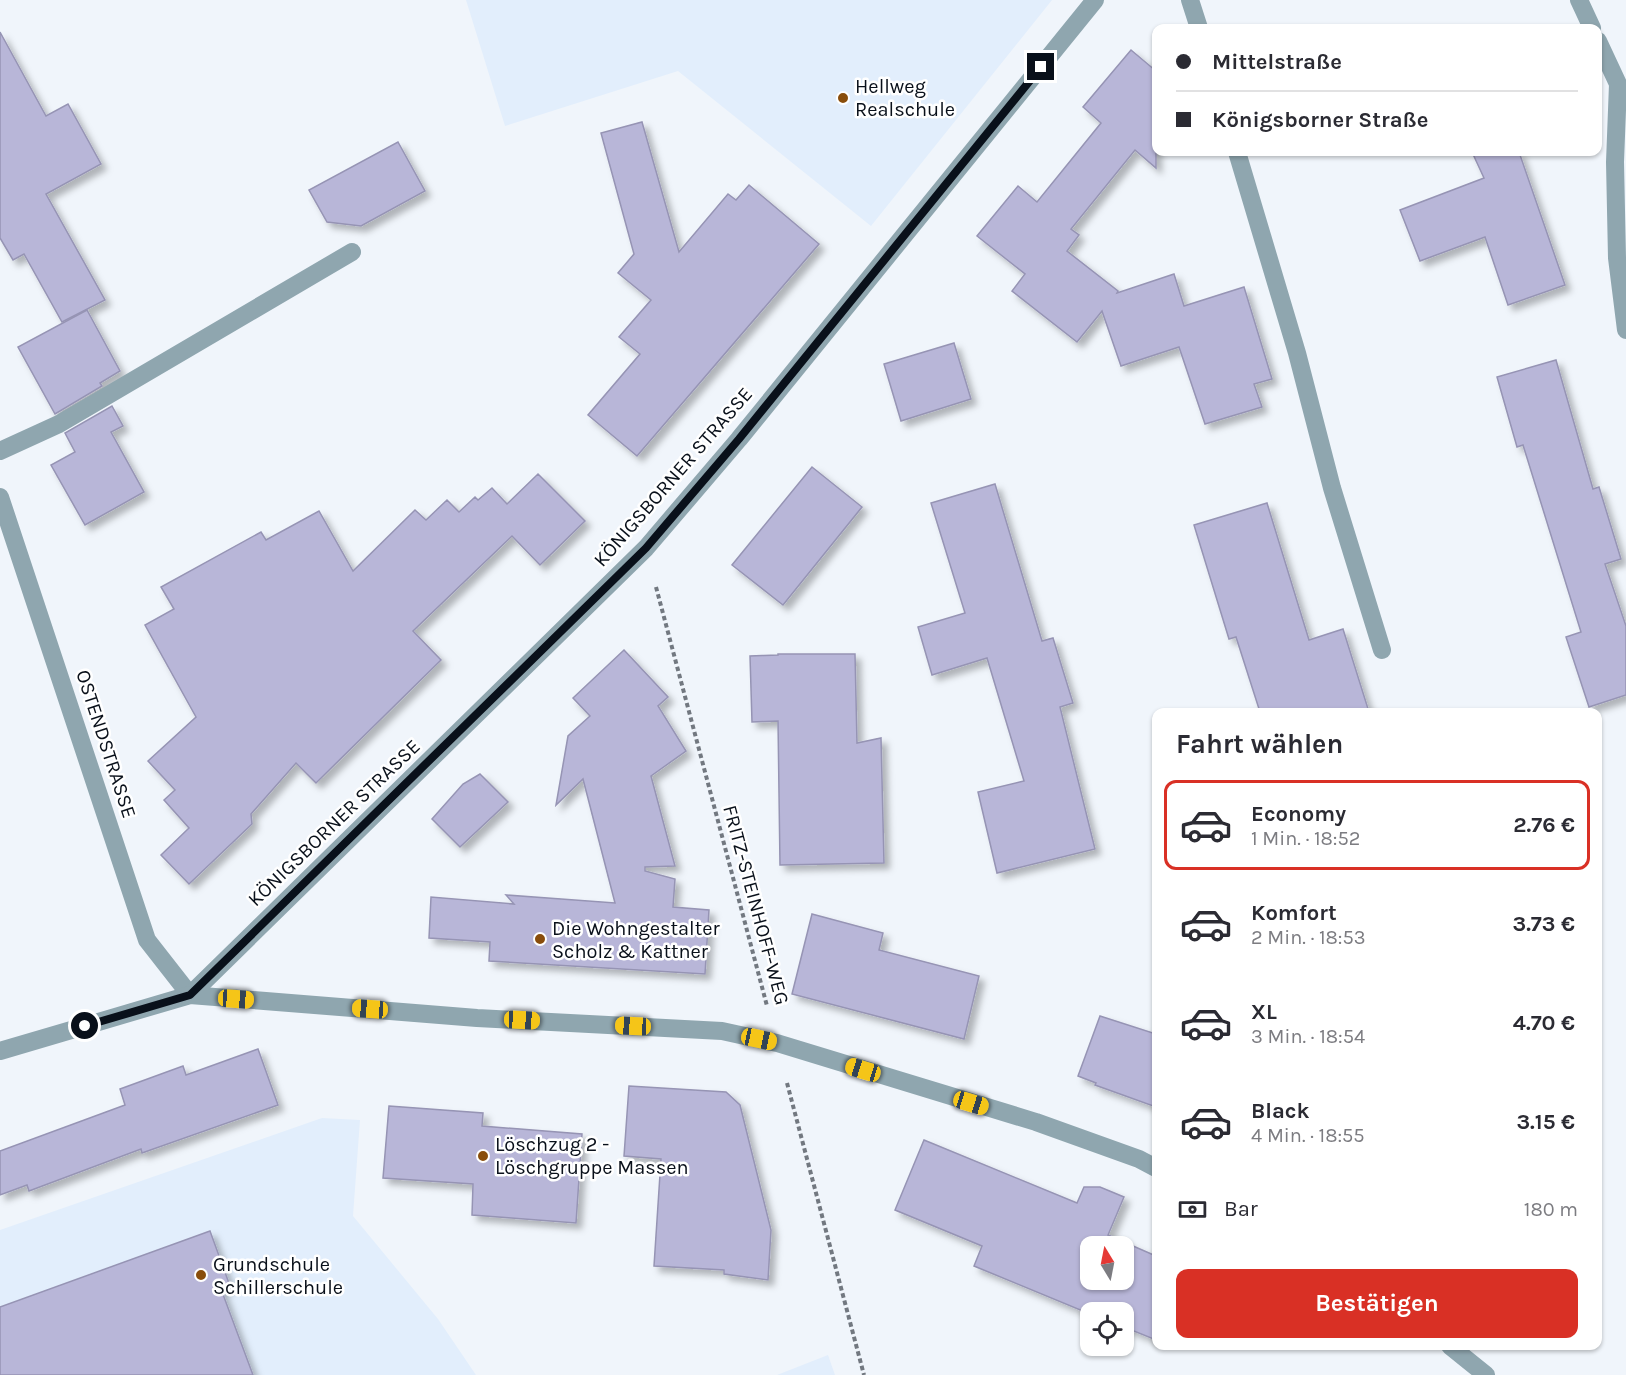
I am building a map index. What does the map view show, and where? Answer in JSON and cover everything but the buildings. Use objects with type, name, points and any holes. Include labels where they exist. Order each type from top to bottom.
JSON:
[{"type":"street","name":"KÖNIGSBORNER STRASSE","points":[[190,995],[646,548],[739,439],[1095,0]]},
{"type":"street","points":[[1190,0],[1198,24]]},
{"type":"street","points":[[1579,0],[1590,24]]},
{"type":"street","points":[[1602,47],[1622,82],[1615,162],[1617,258],[1626,330]]},
{"type":"street","points":[[1238,156],[1297,352],[1332,488],[1382,650]]},
{"type":"street","points":[[0,451],[69,418],[352,252]]},
{"type":"street","name":"OSTENDSTRASSE","points":[[0,497],[147,940],[190,995]]},
{"type":"street","points":[[0,1051],[190,995],[477,1018],[722,1031],[777,1043],[1035,1122],[1140,1159],[1152,1166]]},
{"type":"street","points":[[1455,1350],[1486,1375]]},
{"type":"path","name":"FRITZ-STEINHOFF-WEG","points":[[646,548],[864,1375]]},
{"type":"shaded area","name":"Hellweg Realschule","points":[[466,0],[1052,0],[871,226],[678,71],[505,126]]},
{"type":"shaded area","name":"Grundschule Schillerschule","points":[[322,1118],[360,1120],[353,1216],[438,1319],[476,1375],[0,1375],[0,1230]]},
{"type":"shaded area","points":[[828,1355],[835,1375],[777,1375]]},
{"type":"place","name":"Hellweg Realschule","points":[[843,98]]},
{"type":"place","name":"Die Wohngestalter Scholz & Kattner","points":[[540,939]]},
{"type":"place","name":"Löschzug 2 - Löschgruppe Massen","points":[[483,1156]]},
{"type":"place","name":"Grundschule Schillerschule","points":[[201,1275]]},
{"type":"route","points":[[85,1026],[190,995],[646,548],[739,439],[1041,67]]}]
